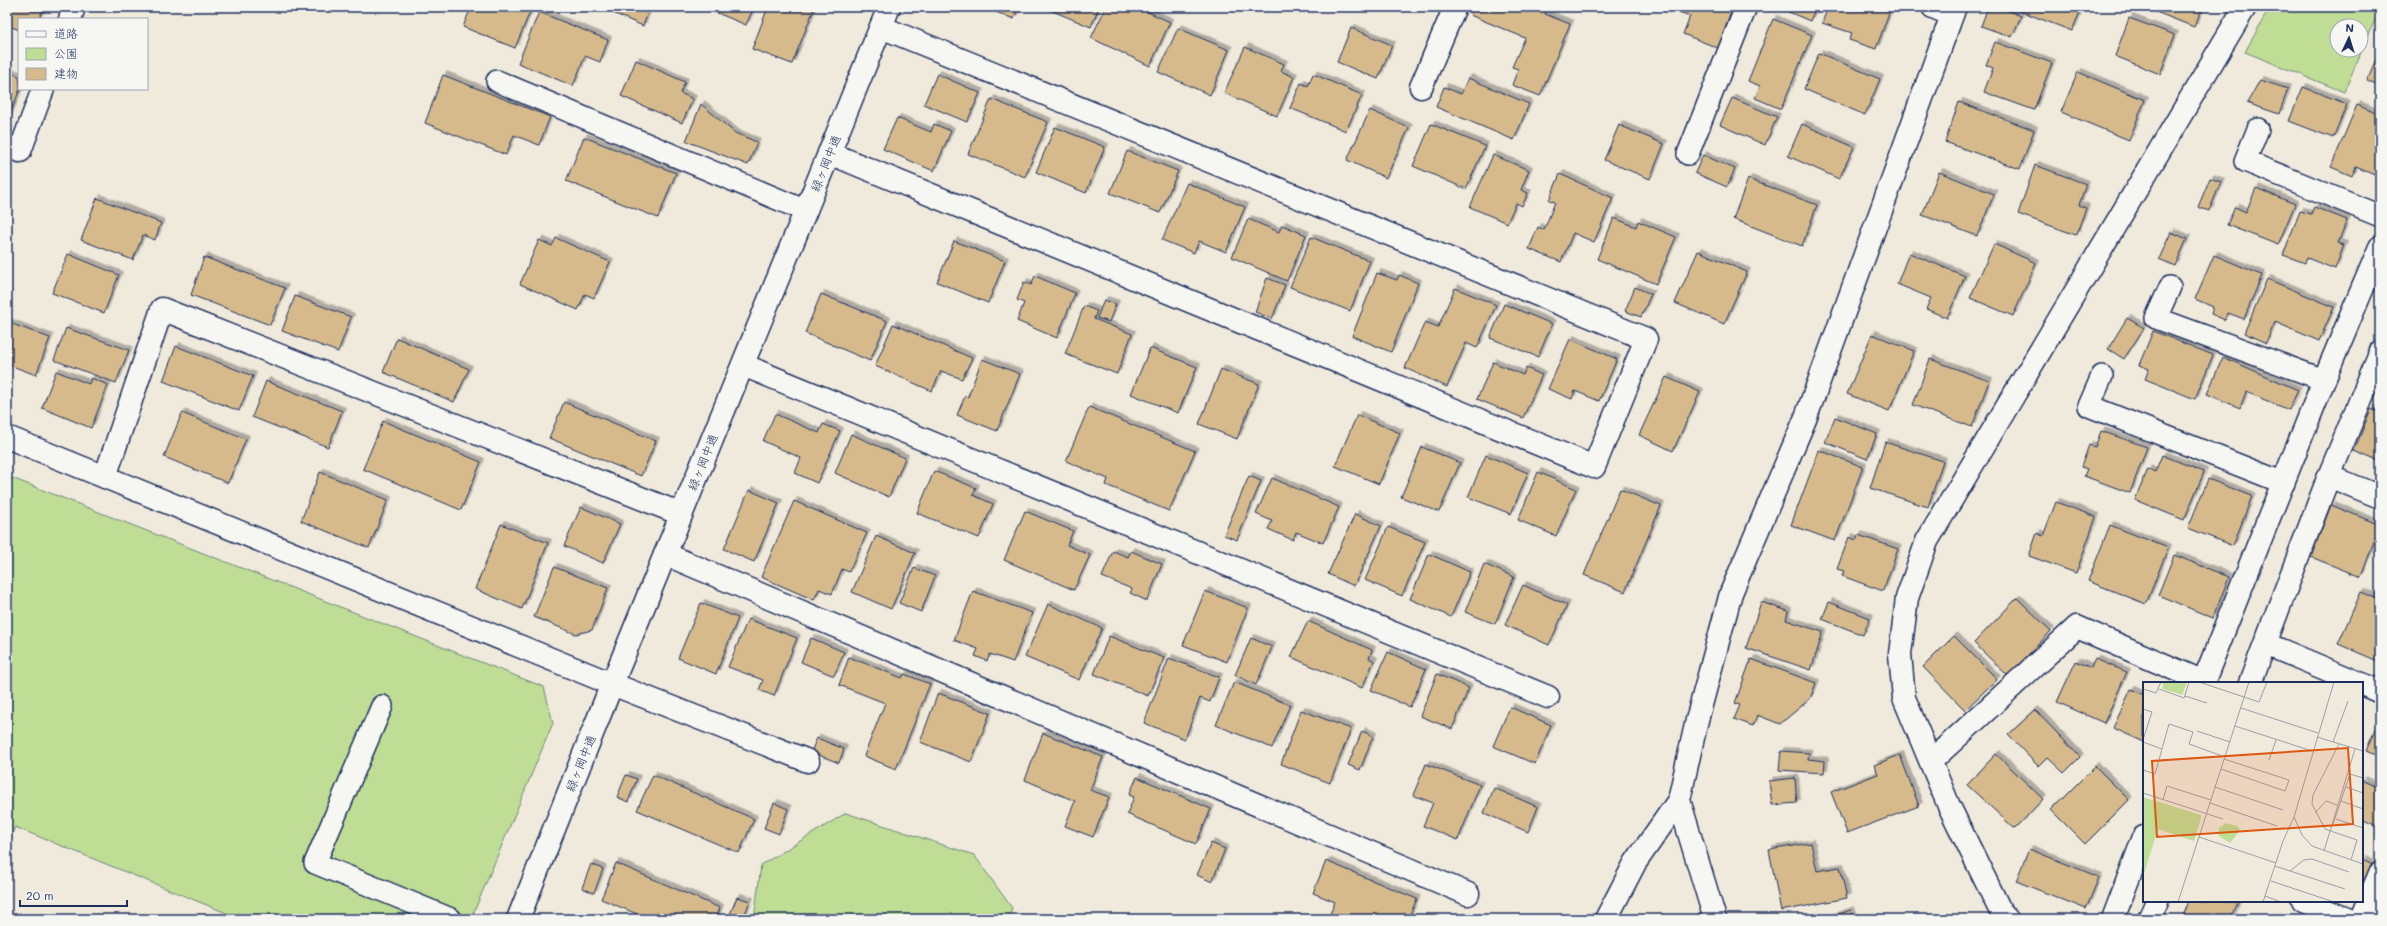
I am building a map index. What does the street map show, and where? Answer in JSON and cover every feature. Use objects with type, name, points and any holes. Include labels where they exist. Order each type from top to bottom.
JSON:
[{"type":"street","points":[[70,18],[74,7]]},
{"type":"street","points":[[1421,86],[1455,7]]},
{"type":"street","points":[[2007,919],[2002,914],[1949,806],[1904,698],[1900,654],[1907,598],[1927,541],[2245,7]]},
{"type":"street","points":[[1606,919],[1635,863],[1679,800],[1697,720],[1731,593],[1806,417],[1946,10]]},
{"type":"street","points":[[829,153],[1594,467],[1646,339],[887,12]]},
{"type":"street","name":"緑ヶ岡中通","points":[[518,919],[681,514],[887,12]]},
{"type":"street","points":[[7,146],[20,151],[44,90]]},
{"type":"street","points":[[1931,761],[2077,627],[2204,682],[2324,380],[2380,246]]},
{"type":"street","points":[[105,477],[162,309],[681,514]]},
{"type":"street","points":[[2250,682],[2329,476],[2380,353]]},
{"type":"street","points":[[742,365],[1548,697]]},
{"type":"street","points":[[7,437],[612,684],[808,761]]},
{"type":"street","points":[[2329,476],[2380,497]]},
{"type":"street","points":[[665,554],[1468,894]]},
{"type":"street","points":[[2266,644],[2357,682]]},
{"type":"street","points":[[2363,684],[2380,692]]},
{"type":"street","points":[[1679,800],[1715,919]]},
{"type":"street","points":[[2113,919],[2143,840]]},
{"type":"street","points":[[2149,919],[2157,902]]},
{"type":"street","points":[[2305,902],[2347,919]]},
{"type":"lane","points":[[1688,154],[1746,7]]},
{"type":"lane","points":[[498,81],[806,210]]},
{"type":"lane","points":[[2258,129],[2245,161],[2380,216]]},
{"type":"lane","points":[[2170,287],[2156,318],[2324,380]]},
{"type":"lane","points":[[2102,376],[2089,406],[2284,483]]},
{"type":"lane","points":[[382,706],[315,863],[451,919]]},
{"type":"lane","points":[[2360,919],[2380,872]]},
{"type":"green space","points":[[2270,7],[2363,7],[2378,13],[2369,34],[2369,18],[2329,18],[2329,58],[2359,58],[2344,92],[2245,52]]},
{"type":"green space","points":[[7,476],[544,687],[553,723],[471,919],[241,919],[15,827],[7,846]]},
{"type":"green space","points":[[846,813],[974,855],[1012,908],[1008,919],[754,919],[761,865]]},
{"type":"building","points":[[7,7],[44,7],[39,18],[18,18],[18,30],[7,25]]},
{"type":"building","points":[[471,7],[532,7],[515,48],[463,27]]},
{"type":"building","points":[[615,7],[650,7],[643,26],[613,13]]},
{"type":"building","points":[[703,7],[754,7],[746,25]]},
{"type":"building","points":[[768,7],[809,7],[814,9],[792,64],[752,49]]},
{"type":"building","points":[[983,7],[1018,7],[1014,19]]},
{"type":"building","points":[[1043,7],[1099,7],[1091,27]]},
{"type":"building","points":[[1106,7],[1137,7],[1170,22],[1150,66],[1091,38]]},
{"type":"building","points":[[1474,7],[1548,7],[1545,14],[1570,24],[1540,96],[1512,85],[1518,69],[1512,67],[1525,38],[1470,15]]},
{"type":"building","points":[[1665,7],[1733,7],[1718,48],[1683,34],[1690,16]]},
{"type":"building","points":[[1785,7],[1816,7],[1810,21],[1784,10]]},
{"type":"building","points":[[1828,7],[1882,7],[1890,10],[1876,49],[1849,40],[1852,33],[1822,23]]},
{"type":"building","points":[[1988,7],[1999,7],[2021,16],[2012,37],[1981,26]]},
{"type":"building","points":[[2016,7],[2082,7],[2072,31],[2015,9]]},
{"type":"building","points":[[2153,7],[2203,7],[2194,27],[2151,10]]},
{"type":"building","points":[[539,12],[608,40],[600,62],[585,56],[573,86],[518,63]]},
{"type":"building","points":[[2129,18],[2175,35],[2160,74],[2115,56]]},
{"type":"building","points":[[1773,19],[1812,35],[1781,109],[1755,98],[1760,86],[1748,81]]},
{"type":"building","points":[[1178,28],[1229,50],[1210,95],[1158,72]]},
{"type":"building","points":[[1351,28],[1392,45],[1378,79],[1337,62]]},
{"type":"building","points":[[1995,42],[2052,63],[2034,110],[1984,92],[1993,68],[1986,65]]},
{"type":"building","points":[[1245,47],[1284,64],[1281,71],[1294,77],[1277,116],[1224,93]]},
{"type":"building","points":[[2380,50],[2380,86],[2367,80]]},
{"type":"building","points":[[1819,53],[1880,79],[1865,115],[1804,89]]},
{"type":"building","points":[[636,60],[685,82],[680,93],[693,99],[682,123],[621,96]]},
{"type":"building","points":[[7,72],[18,76],[18,90],[20,90],[7,122]]},
{"type":"building","points":[[2078,72],[2145,100],[2129,140],[2061,112]]},
{"type":"building","points":[[937,74],[980,93],[967,122],[924,104]]},
{"type":"building","points":[[1313,74],[1362,95],[1346,131],[1290,108],[1301,83],[1308,86]]},
{"type":"building","points":[[443,75],[550,117],[539,145],[514,135],[506,155],[425,123]]},
{"type":"building","points":[[1468,78],[1529,104],[1514,140],[1436,107],[1444,87],[1461,94]]},
{"type":"building","points":[[2260,80],[2288,89],[2279,114],[2247,103]]},
{"type":"building","points":[[2303,87],[2347,104],[2333,138],[2289,121]]},
{"type":"building","points":[[1732,98],[1777,117],[1765,145],[1720,125]]},
{"type":"building","points":[[991,99],[1048,122],[1025,177],[968,154]]},
{"type":"building","points":[[1959,102],[2034,130],[2020,169],[1945,142]]},
{"type":"building","points":[[701,104],[735,133],[757,142],[748,165],[686,141]]},
{"type":"building","points":[[2357,105],[2380,115],[2379,177],[2356,167],[2352,176],[2331,167]]},
{"type":"building","points":[[1370,110],[1409,128],[1386,178],[1347,160]]},
{"type":"building","points":[[897,118],[931,132],[934,124],[951,131],[934,171],[883,149]]},
{"type":"building","points":[[1431,124],[1485,146],[1466,189],[1413,166]]},
{"type":"building","points":[[1802,124],[1854,147],[1839,179],[1788,156]]},
{"type":"building","points":[[1619,125],[1664,144],[1650,179],[1604,160]]},
{"type":"building","points":[[1055,127],[1105,147],[1086,193],[1036,172]]},
{"type":"building","points":[[584,137],[676,173],[658,218],[566,181]]},
{"type":"building","points":[[1127,151],[1178,171],[1160,213],[1110,193]]},
{"type":"building","points":[[1493,155],[1529,170],[1521,190],[1528,193],[1522,206],[1516,203],[1507,223],[1470,207]]},
{"type":"building","points":[[1703,155],[1735,169],[1727,187],[1695,173]]},
{"type":"building","points":[[2035,165],[2086,184],[2079,205],[2086,208],[2076,235],[2018,214]]},
{"type":"building","points":[[1939,172],[1994,194],[1977,236],[1922,215]]},
{"type":"building","points":[[1560,174],[1613,198],[1594,242],[1573,233],[1561,262],[1529,249],[1538,227],[1544,230],[1555,202],[1549,200]]},
{"type":"building","points":[[2210,178],[2221,182],[2209,211],[2198,207]]},
{"type":"building","points":[[1748,179],[1817,205],[1802,246],[1733,219]]},
{"type":"building","points":[[1187,183],[1245,207],[1226,252],[1199,241],[1194,253],[1162,240]]},
{"type":"building","points":[[2256,188],[2295,204],[2278,245],[2227,225],[2235,207],[2246,212]]},
{"type":"building","points":[[97,198],[161,223],[155,240],[143,235],[133,260],[81,240]]},
{"type":"building","points":[[2314,207],[2347,220],[2338,243],[2344,245],[2335,269],[2307,258],[2305,263],[2283,255],[2300,211],[2311,214]]},
{"type":"building","points":[[1614,218],[1636,227],[1638,221],[1676,237],[1656,284],[1597,259]]},
{"type":"building","points":[[1248,219],[1279,232],[1282,225],[1306,235],[1287,281],[1232,257]]},
{"type":"building","points":[[2171,232],[2187,239],[2175,266],[2159,259]]},
{"type":"building","points":[[1311,237],[1370,261],[1350,311],[1290,287]]},
{"type":"building","points":[[556,238],[610,262],[594,298],[585,294],[578,310],[520,284],[539,240],[552,246]]},
{"type":"building","points":[[954,241],[1005,261],[988,303],[937,282]]},
{"type":"building","points":[[1994,244],[2036,263],[2013,316],[1970,298]]},
{"type":"building","points":[[1698,251],[1747,272],[1724,324],[1675,303]]},
{"type":"building","points":[[1909,253],[1965,276],[1947,318],[1926,309],[1931,298],[1897,284]]},
{"type":"building","points":[[68,254],[119,275],[104,313],[52,293]]},
{"type":"building","points":[[2214,255],[2262,275],[2244,319],[2228,313],[2225,320],[2211,314],[2213,307],[2195,299]]},
{"type":"building","points":[[204,257],[285,288],[270,325],[191,295]]},
{"type":"building","points":[[1377,273],[1397,280],[1399,275],[1418,283],[1391,352],[1352,336]]},
{"type":"building","points":[[1035,276],[1075,293],[1057,338],[1017,321],[1024,303],[1017,300],[1024,282],[1031,285]]},
{"type":"building","points":[[1267,278],[1285,285],[1272,319],[1255,312]]},
{"type":"building","points":[[2267,279],[2334,307],[2319,341],[2275,322],[2266,343],[2244,333]]},
{"type":"building","points":[[1635,287],[1651,294],[1641,317],[1625,311]]},
{"type":"building","points":[[1455,288],[1496,305],[1477,348],[1466,343],[1447,387],[1405,368],[1425,322],[1438,327]]},
{"type":"building","points":[[821,294],[887,321],[870,361],[805,333]]},
{"type":"building","points":[[295,296],[351,317],[338,352],[282,331]]},
{"type":"building","points":[[1104,300],[1116,304],[1109,322],[1097,318]]},
{"type":"building","points":[[1504,304],[1552,324],[1538,357],[1490,338]]},
{"type":"building","points":[[1084,306],[1097,311],[1094,319],[1132,334],[1117,374],[1065,354]]},
{"type":"building","points":[[2127,318],[2144,328],[2124,359],[2108,349]]},
{"type":"building","points":[[7,322],[50,338],[36,375],[7,364]]},
{"type":"building","points":[[893,324],[972,358],[962,379],[941,371],[932,391],[875,366]]},
{"type":"building","points":[[66,328],[129,350],[116,383],[54,360]]},
{"type":"building","points":[[2153,331],[2213,355],[2195,399],[2145,379],[2149,369],[2139,365]]},
{"type":"building","points":[[1872,334],[1914,351],[1889,411],[1847,394]]},
{"type":"building","points":[[397,338],[469,369],[454,402],[383,372]]},
{"type":"building","points":[[1570,339],[1617,359],[1599,401],[1575,391],[1572,399],[1548,389]]},
{"type":"building","points":[[176,346],[253,376],[239,411],[163,381]]},
{"type":"building","points":[[1150,348],[1197,367],[1178,413],[1131,394]]},
{"type":"building","points":[[2223,357],[2298,390],[2289,410],[2246,392],[2240,408],[2207,394]]},
{"type":"building","points":[[982,359],[1020,374],[997,431],[957,415],[965,396],[968,397]]},
{"type":"building","points":[[1930,359],[1989,381],[1972,427],[1913,405]]},
{"type":"building","points":[[1493,362],[1523,375],[1526,368],[1542,375],[1523,418],[1477,399]]},
{"type":"building","points":[[1221,369],[1259,384],[1237,439],[1199,424]]},
{"type":"building","points":[[56,371],[89,384],[91,378],[108,385],[91,428],[42,408]]},
{"type":"building","points":[[1666,377],[1700,392],[1673,451],[1639,435]]},
{"type":"building","points":[[266,381],[342,411],[328,447],[252,417]]},
{"type":"building","points":[[564,402],[656,441],[641,476],[549,438]]},
{"type":"building","points":[[1089,407],[1195,451],[1169,511],[1106,485],[1108,479],[1066,461]]},
{"type":"building","points":[[2371,409],[2380,413],[2380,462],[2354,451]]},
{"type":"building","points":[[182,413],[246,439],[228,483],[164,457]]},
{"type":"building","points":[[775,414],[819,433],[823,424],[840,431],[817,483],[795,473],[801,458],[763,441]]},
{"type":"building","points":[[1357,415],[1400,433],[1379,484],[1335,466]]},
{"type":"building","points":[[1835,417],[1877,434],[1867,459],[1825,442]]},
{"type":"building","points":[[383,421],[481,462],[461,510],[363,469]]},
{"type":"building","points":[[2101,431],[2147,447],[2130,493],[2084,476],[2087,469],[2081,467],[2089,445],[2095,447]]},
{"type":"building","points":[[851,434],[905,458],[889,497],[835,473]]},
{"type":"building","points":[[1885,442],[1943,461],[1928,507],[1870,488]]},
{"type":"building","points":[[1422,447],[1460,463],[1439,512],[1401,497]]},
{"type":"building","points":[[1819,450],[1863,467],[1835,541],[1791,525]]},
{"type":"building","points":[[1486,455],[1528,473],[1511,514],[1468,497]]},
{"type":"building","points":[[2162,455],[2204,472],[2184,520],[2135,500],[2148,469],[2155,472]]},
{"type":"building","points":[[934,471],[976,488],[973,495],[993,504],[979,538],[917,513]]},
{"type":"building","points":[[320,472],[388,500],[369,548],[301,521]]},
{"type":"building","points":[[1538,472],[1576,489],[1556,536],[1518,520]]},
{"type":"building","points":[[1249,476],[1261,481],[1237,540],[1224,535]]},
{"type":"building","points":[[1272,478],[1339,507],[1323,543],[1296,532],[1293,540],[1268,529],[1272,521],[1256,514]]},
{"type":"building","points":[[2208,479],[2252,496],[2233,546],[2188,528]]},
{"type":"building","points":[[1620,489],[1661,506],[1625,592],[1584,575]]},
{"type":"building","points":[[749,490],[779,503],[754,562],[724,549]]},
{"type":"building","points":[[794,501],[867,533],[849,572],[842,569],[832,594],[819,589],[814,600],[761,577]]},
{"type":"building","points":[[2056,502],[2096,517],[2076,573],[2029,556],[2037,533],[2043,536]]},
{"type":"building","points":[[2331,505],[2380,525],[2361,577],[2311,557]]},
{"type":"building","points":[[581,507],[620,524],[603,563],[564,546]]},
{"type":"building","points":[[1025,511],[1073,531],[1067,545],[1090,555],[1074,590],[1004,560]]},
{"type":"building","points":[[1355,514],[1381,526],[1354,586],[1328,574]]},
{"type":"building","points":[[501,524],[548,543],[522,609],[475,589]]},
{"type":"building","points":[[2110,525],[2168,548],[2146,604],[2088,581]]},
{"type":"building","points":[[1388,527],[1425,542],[1402,596],[1365,580]]},
{"type":"building","points":[[1858,535],[1898,549],[1883,591],[1842,576],[1844,571],[1837,569],[1849,537],[1856,540]]},
{"type":"building","points":[[876,536],[915,553],[891,609],[852,592]]},
{"type":"building","points":[[1113,551],[1128,557],[1131,551],[1162,564],[1147,601],[1130,593],[1132,589],[1102,577]]},
{"type":"building","points":[[1429,554],[1470,572],[1451,617],[1410,599]]},
{"type":"building","points":[[2174,555],[2229,577],[2213,618],[2158,595]]},
{"type":"building","points":[[1484,564],[1514,577],[1495,624],[1465,612]]},
{"type":"building","points":[[554,567],[608,588],[592,630],[576,634],[534,617]]},
{"type":"building","points":[[914,568],[935,576],[921,612],[899,603]]},
{"type":"building","points":[[1523,585],[1567,605],[1549,645],[1505,625]]},
{"type":"building","points":[[973,591],[1032,613],[1013,662],[990,654],[987,661],[975,656],[978,649],[954,640]]},
{"type":"building","points":[[1205,591],[1248,608],[1227,662],[1183,645]]},
{"type":"building","points":[[2361,592],[2380,600],[2380,662],[2338,644]]},
{"type":"building","points":[[2017,598],[2051,631],[2008,676],[1974,643]]},
{"type":"building","points":[[1761,602],[1788,611],[1786,620],[1823,632],[1811,670],[1746,648]]},
{"type":"building","points":[[1829,602],[1870,618],[1863,635],[1822,619]]},
{"type":"building","points":[[701,603],[738,618],[716,674],[678,658]]},
{"type":"building","points":[[1048,604],[1102,628],[1079,680],[1025,657]]},
{"type":"building","points":[[748,619],[797,638],[774,696],[759,690],[763,680],[728,667]]},
{"type":"building","points":[[1308,621],[1372,650],[1369,658],[1374,661],[1362,688],[1291,657]]},
{"type":"building","points":[[1109,636],[1164,658],[1148,696],[1094,674]]},
{"type":"building","points":[[1954,636],[1997,679],[1965,710],[1923,667]]},
{"type":"building","points":[[811,638],[844,652],[834,676],[801,662]]},
{"type":"building","points":[[1251,638],[1272,647],[1256,685],[1235,675]]},
{"type":"building","points":[[1388,652],[1426,669],[1410,707],[1371,690]]},
{"type":"building","points":[[849,657],[902,678],[904,674],[930,684],[896,769],[864,756],[885,703],[839,685]]},
{"type":"building","points":[[1169,658],[1219,677],[1210,702],[1200,698],[1185,739],[1144,723]]},
{"type":"building","points":[[1751,659],[1816,683],[1810,699],[1780,724],[1757,715],[1753,726],[1734,719],[1740,705],[1735,703]]},
{"type":"building","points":[[2095,659],[2127,672],[2104,723],[2057,702],[2076,661],[2091,668]]},
{"type":"building","points":[[1437,674],[1469,688],[1452,729],[1420,716]]},
{"type":"building","points":[[1234,682],[1290,705],[1272,748],[1216,725]]},
{"type":"building","points":[[2131,689],[2143,695],[2143,742],[2113,728]]},
{"type":"building","points":[[938,693],[990,713],[971,762],[920,742]]},
{"type":"building","points":[[1510,707],[1551,725],[1535,764],[1493,746]]},
{"type":"building","points":[[1301,710],[1351,729],[1330,783],[1281,764]]},
{"type":"building","points":[[2035,710],[2080,757],[2064,773],[2047,757],[2038,766],[2008,735]]},
{"type":"building","points":[[2380,718],[2380,757],[2366,751]]},
{"type":"building","points":[[1362,731],[1373,736],[1360,770],[1348,765]]},
{"type":"building","points":[[1043,733],[1103,757],[1090,790],[1109,797],[1093,837],[1065,826],[1075,801],[1025,780]]},
{"type":"building","points":[[817,738],[844,749],[839,763],[811,752]]},
{"type":"building","points":[[1781,751],[1809,753],[1808,759],[1825,761],[1824,773],[1779,770]]},
{"type":"building","points":[[1996,754],[2043,799],[2015,829],[1967,785]]},
{"type":"building","points":[[1900,755],[1919,806],[1847,833],[1831,792],[1878,774],[1874,765]]},
{"type":"building","points":[[1426,764],[1480,785],[1458,840],[1423,826],[1433,803],[1413,795]]},
{"type":"building","points":[[2095,766],[2129,800],[2085,844],[2051,810]]},
{"type":"building","points":[[626,775],[637,779],[628,802],[617,797]]},
{"type":"building","points":[[653,775],[754,819],[739,853],[637,810]]},
{"type":"building","points":[[1137,777],[1211,809],[1196,844],[1127,814],[1134,797],[1129,795]]},
{"type":"building","points":[[1795,778],[1797,803],[1772,805],[1769,781]]},
{"type":"building","points":[[2363,780],[2380,788],[2380,828],[2363,820]]},
{"type":"building","points":[[1494,788],[1538,807],[1528,832],[1484,813]]},
{"type":"building","points":[[774,803],[788,809],[779,834],[764,828]]},
{"type":"building","points":[[1211,843],[1225,849],[1212,882],[1197,875]]},
{"type":"building","points":[[1811,843],[1817,871],[1840,867],[1847,898],[1781,911],[1769,850]]},
{"type":"building","points":[[2029,849],[2099,877],[2086,909],[2016,881]]},
{"type":"building","points":[[2363,859],[2373,864],[2363,886]]},
{"type":"building","points":[[1326,861],[1417,899],[1408,919],[1336,919],[1329,916],[1335,902],[1313,893]]},
{"type":"building","points":[[616,863],[720,908],[716,919],[649,919],[601,899]]},
{"type":"building","points":[[591,864],[603,869],[594,893],[582,888]]},
{"type":"building","points":[[737,897],[750,901],[743,919],[728,919]]},
{"type":"building","points":[[2188,902],[2238,902],[2231,919],[2181,919]]},
{"type":"building","points":[[1851,910],[1854,919],[1825,919]]}]
